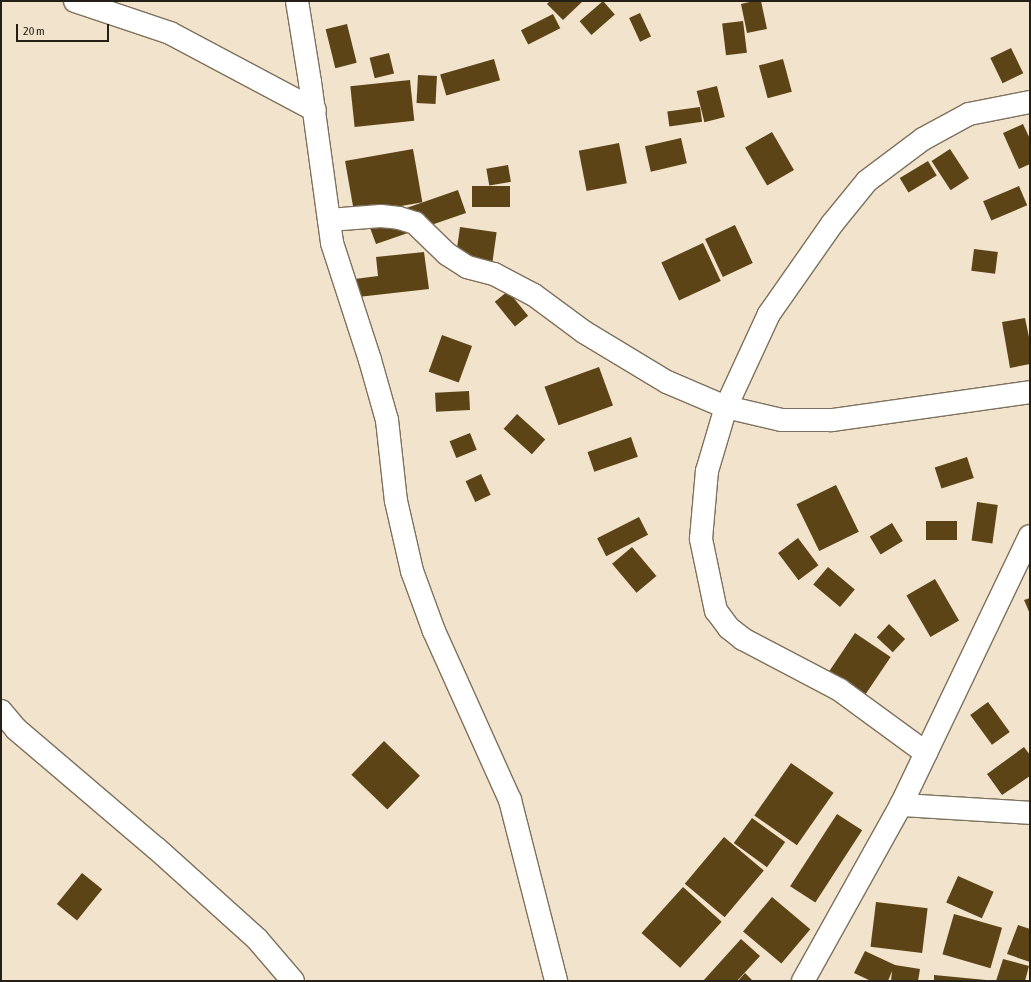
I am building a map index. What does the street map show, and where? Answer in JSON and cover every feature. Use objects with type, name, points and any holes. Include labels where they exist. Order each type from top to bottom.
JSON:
[{"type":"street","points":[[75,1],[170,33],[314,110]]},
{"type":"street","points":[[297,1],[314,110],[332,243],[370,360],[387,420],[396,500],[412,571],[434,631],[510,800],[556,981]]},
{"type":"street","points":[[926,754],[840,690],[743,638],[729,628],[716,611],[701,539],[707,471],[726,407],[769,314],[832,224],[867,181],[923,139],[969,114],[1030,102]]},
{"type":"street","points":[[329,220],[381,216],[398,218],[414,223],[447,254],[467,268],[494,274],[534,295],[584,332],[667,382],[726,407],[782,420],[832,420],[1030,392]]},
{"type":"street","points":[[803,981],[901,805],[1030,536]]},
{"type":"street","points":[[1,711],[16,729],[156,848],[256,940],[292,981]]},
{"type":"street","points":[[901,805],[1030,813]]},
{"type":"building","points":[[550,1],[583,1],[563,20],[547,4]]},
{"type":"building","points":[[603,1],[615,15],[591,35],[580,21]]},
{"type":"building","points":[[761,1],[767,29],[747,33],[741,4]]},
{"type":"building","points":[[640,13],[651,37],[640,42],[629,18]]},
{"type":"building","points":[[553,14],[560,28],[528,45],[521,30]]},
{"type":"building","points":[[743,21],[747,53],[726,55],[722,24]]},
{"type":"building","points":[[347,24],[357,63],[335,68],[326,29]]},
{"type":"building","points":[[1011,48],[1023,73],[1003,83],[990,58]]},
{"type":"building","points":[[389,53],[394,73],[375,78],[370,58]]},
{"type":"building","points":[[494,59],[500,80],[446,96],[440,74]]},
{"type":"building","points":[[783,59],[792,92],[768,98],[759,65]]},
{"type":"building","points":[[418,75],[437,76],[436,104],[417,103]]},
{"type":"building","points":[[410,80],[414,121],[355,127],[350,86]]},
{"type":"building","points":[[717,86],[725,117],[704,122],[697,91]]},
{"type":"building","points":[[700,107],[702,122],[669,126],[667,112]]},
{"type":"building","points":[[1023,124],[1030,139],[1030,164],[1019,169],[1003,133]]},
{"type":"building","points":[[772,132],[794,170],[767,186],[745,148]]},
{"type":"building","points":[[681,138],[687,163],[651,172],[645,146]]},
{"type":"building","points":[[619,143],[627,183],[587,191],[579,151]]},
{"type":"building","points":[[413,149],[422,202],[354,214],[345,161]]},
{"type":"building","points":[[950,149],[969,178],[951,190],[932,161]]},
{"type":"building","points":[[928,161],[937,176],[908,193],[900,178]]},
{"type":"building","points":[[508,165],[511,182],[489,186],[486,169]]},
{"type":"building","points":[[472,186],[510,186],[510,207],[472,207]]},
{"type":"building","points":[[1019,186],[1027,205],[991,221],[983,201]]},
{"type":"building","points":[[458,190],[466,213],[376,244],[366,217],[395,212]]},
{"type":"building","points":[[735,225],[753,263],[723,277],[705,239]]},
{"type":"building","points":[[460,227],[497,232],[491,271],[455,266]]},
{"type":"building","points":[[703,243],[721,281],[679,301],[661,262]]},
{"type":"building","points":[[974,249],[998,252],[995,274],[971,271]]},
{"type":"building","points":[[424,252],[429,289],[349,298],[347,280],[378,276],[376,257]]},
{"type":"building","points":[[508,291],[528,316],[515,327],[495,302]]},
{"type":"building","points":[[1025,318],[1030,342],[1030,364],[1010,368],[1002,322]]},
{"type":"building","points":[[442,335],[472,346],[459,383],[429,372]]},
{"type":"building","points":[[599,367],[613,406],[559,425],[544,387]]},
{"type":"building","points":[[469,391],[470,410],[436,412],[435,393]]},
{"type":"building","points":[[517,414],[545,439],[532,454],[504,429]]},
{"type":"building","points":[[470,433],[477,450],[456,458],[450,441]]},
{"type":"building","points":[[631,437],[638,457],[594,472],[588,452]]},
{"type":"building","points":[[967,457],[974,478],[941,488],[935,468]]},
{"type":"building","points":[[481,474],[491,495],[475,502],[466,481]]},
{"type":"building","points":[[836,485],[859,532],[819,551],[796,504]]},
{"type":"building","points":[[977,502],[998,505],[992,544],[972,541]]},
{"type":"building","points":[[639,517],[648,535],[606,556],[597,538]]},
{"type":"building","points":[[926,521],[957,521],[957,540],[926,540]]},
{"type":"building","points":[[892,523],[903,541],[881,554],[870,536]]},
{"type":"building","points":[[798,538],[818,565],[798,580],[778,553]]},
{"type":"building","points":[[632,547],[656,576],[637,593],[612,564]]},
{"type":"building","points":[[828,567],[855,589],[840,607],[813,585]]},
{"type":"building","points":[[935,579],[959,621],[930,637],[906,596]]},
{"type":"building","points":[[1030,598],[1030,614],[1024,600]]},
{"type":"building","points":[[889,624],[905,639],[893,652],[877,637]]},
{"type":"building","points":[[855,633],[891,657],[859,704],[823,680]]},
{"type":"building","points":[[988,702],[1010,732],[992,745],[970,715]]},
{"type":"building","points":[[384,741],[420,776],[387,810],[351,775]]},
{"type":"building","points":[[1024,747],[1030,755],[1030,776],[1002,795],[987,774]]},
{"type":"building","points":[[791,763],[834,793],[797,845],[754,815]]},
{"type":"building","points":[[837,814],[862,830],[815,902],[790,886]]},
{"type":"building","points":[[752,818],[785,842],[767,867],[734,843]]},
{"type":"building","points":[[724,837],[764,870],[725,917],[685,884]]},
{"type":"building","points":[[82,873],[102,889],[77,920],[57,904]]},
{"type":"building","points":[[958,876],[994,892],[982,918],[946,902]]},
{"type":"building","points":[[683,887],[722,922],[680,968],[642,933]]},
{"type":"building","points":[[772,897],[810,929],[781,964],[743,931]]},
{"type":"building","points":[[876,902],[928,908],[922,953],[871,947]]},
{"type":"building","points":[[954,914],[1002,928],[990,968],[942,954]]},
{"type":"building","points":[[1018,925],[1030,929],[1030,962],[1007,954]]},
{"type":"building","points":[[741,939],[760,956],[737,981],[703,981]]},
{"type":"building","points":[[865,951],[895,965],[920,969],[918,981],[891,981],[892,971],[888,981],[871,981],[854,973]]},
{"type":"building","points":[[1003,959],[1029,966],[1025,981],[996,981]]},
{"type":"building","points":[[745,973],[753,981],[738,981]]},
{"type":"building","points":[[934,975],[986,980],[986,981],[934,981]]}]
